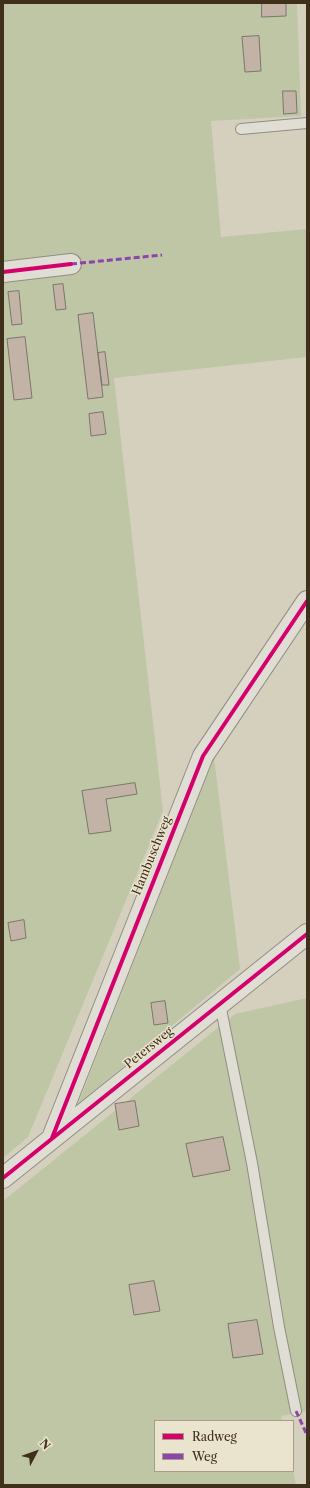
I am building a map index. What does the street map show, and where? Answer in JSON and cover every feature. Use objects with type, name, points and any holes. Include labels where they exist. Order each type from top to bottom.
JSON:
[{"type":"street","points":[[3,272],[71,264]]},
{"type":"street","name":"Hambuschweg","points":[[52,1138],[203,756],[307,601]]},
{"type":"street","name":"Petersweg","points":[[3,1178],[307,934]]},
{"type":"lane","points":[[241,129],[307,123]]},
{"type":"lane","points":[[220,1004],[252,1163],[279,1327],[296,1411]]},
{"type":"green space","points":[[3,3],[297,3],[301,116],[211,121],[221,237],[307,229],[307,357],[114,378],[163,811],[28,1137],[3,1158]]},
{"type":"green space","points":[[214,757],[240,969],[78,1104]]},
{"type":"green space","points":[[307,998],[307,1411],[281,1416],[282,1420],[154,1420],[154,1472],[293,1472],[296,1485],[3,1485],[3,1201],[235,1014]]},
{"type":"building","points":[[262,3],[286,3],[286,16],[262,17]]},
{"type":"building","points":[[259,36],[261,71],[245,72],[242,37]]},
{"type":"building","points":[[283,91],[296,91],[297,113],[284,114]]},
{"type":"building","points":[[63,284],[66,309],[56,310],[53,285]]},
{"type":"building","points":[[19,291],[22,324],[12,325],[8,292]]},
{"type":"building","points":[[93,313],[103,397],[88,399],[78,315]]},
{"type":"building","points":[[25,337],[32,398],[14,400],[7,339]]},
{"type":"building","points":[[105,352],[109,385],[102,385],[98,353]]},
{"type":"building","points":[[103,412],[106,434],[91,436],[89,414]]},
{"type":"building","points":[[135,783],[137,794],[106,799],[111,831],[89,834],[82,791]]},
{"type":"building","points":[[24,920],[26,938],[11,941],[8,923]]},
{"type":"building","points":[[165,1001],[168,1023],[154,1025],[151,1003]]},
{"type":"building","points":[[135,1101],[139,1126],[119,1130],[115,1104]]},
{"type":"building","points":[[223,1137],[230,1170],[193,1177],[186,1144]]},
{"type":"building","points":[[154,1281],[160,1311],[134,1315],[129,1285]]},
{"type":"building","points":[[257,1320],[263,1354],[233,1358],[228,1324]]},
{"type":"marked path","points":[[71,264],[162,255]]},
{"type":"marked path","points":[[296,1411],[307,1435]]},
{"type":"cycle path","points":[[3,272],[71,264]]},
{"type":"cycle path","points":[[52,1138],[203,756],[307,601]]},
{"type":"cycle path","points":[[3,1178],[307,934]]}]
